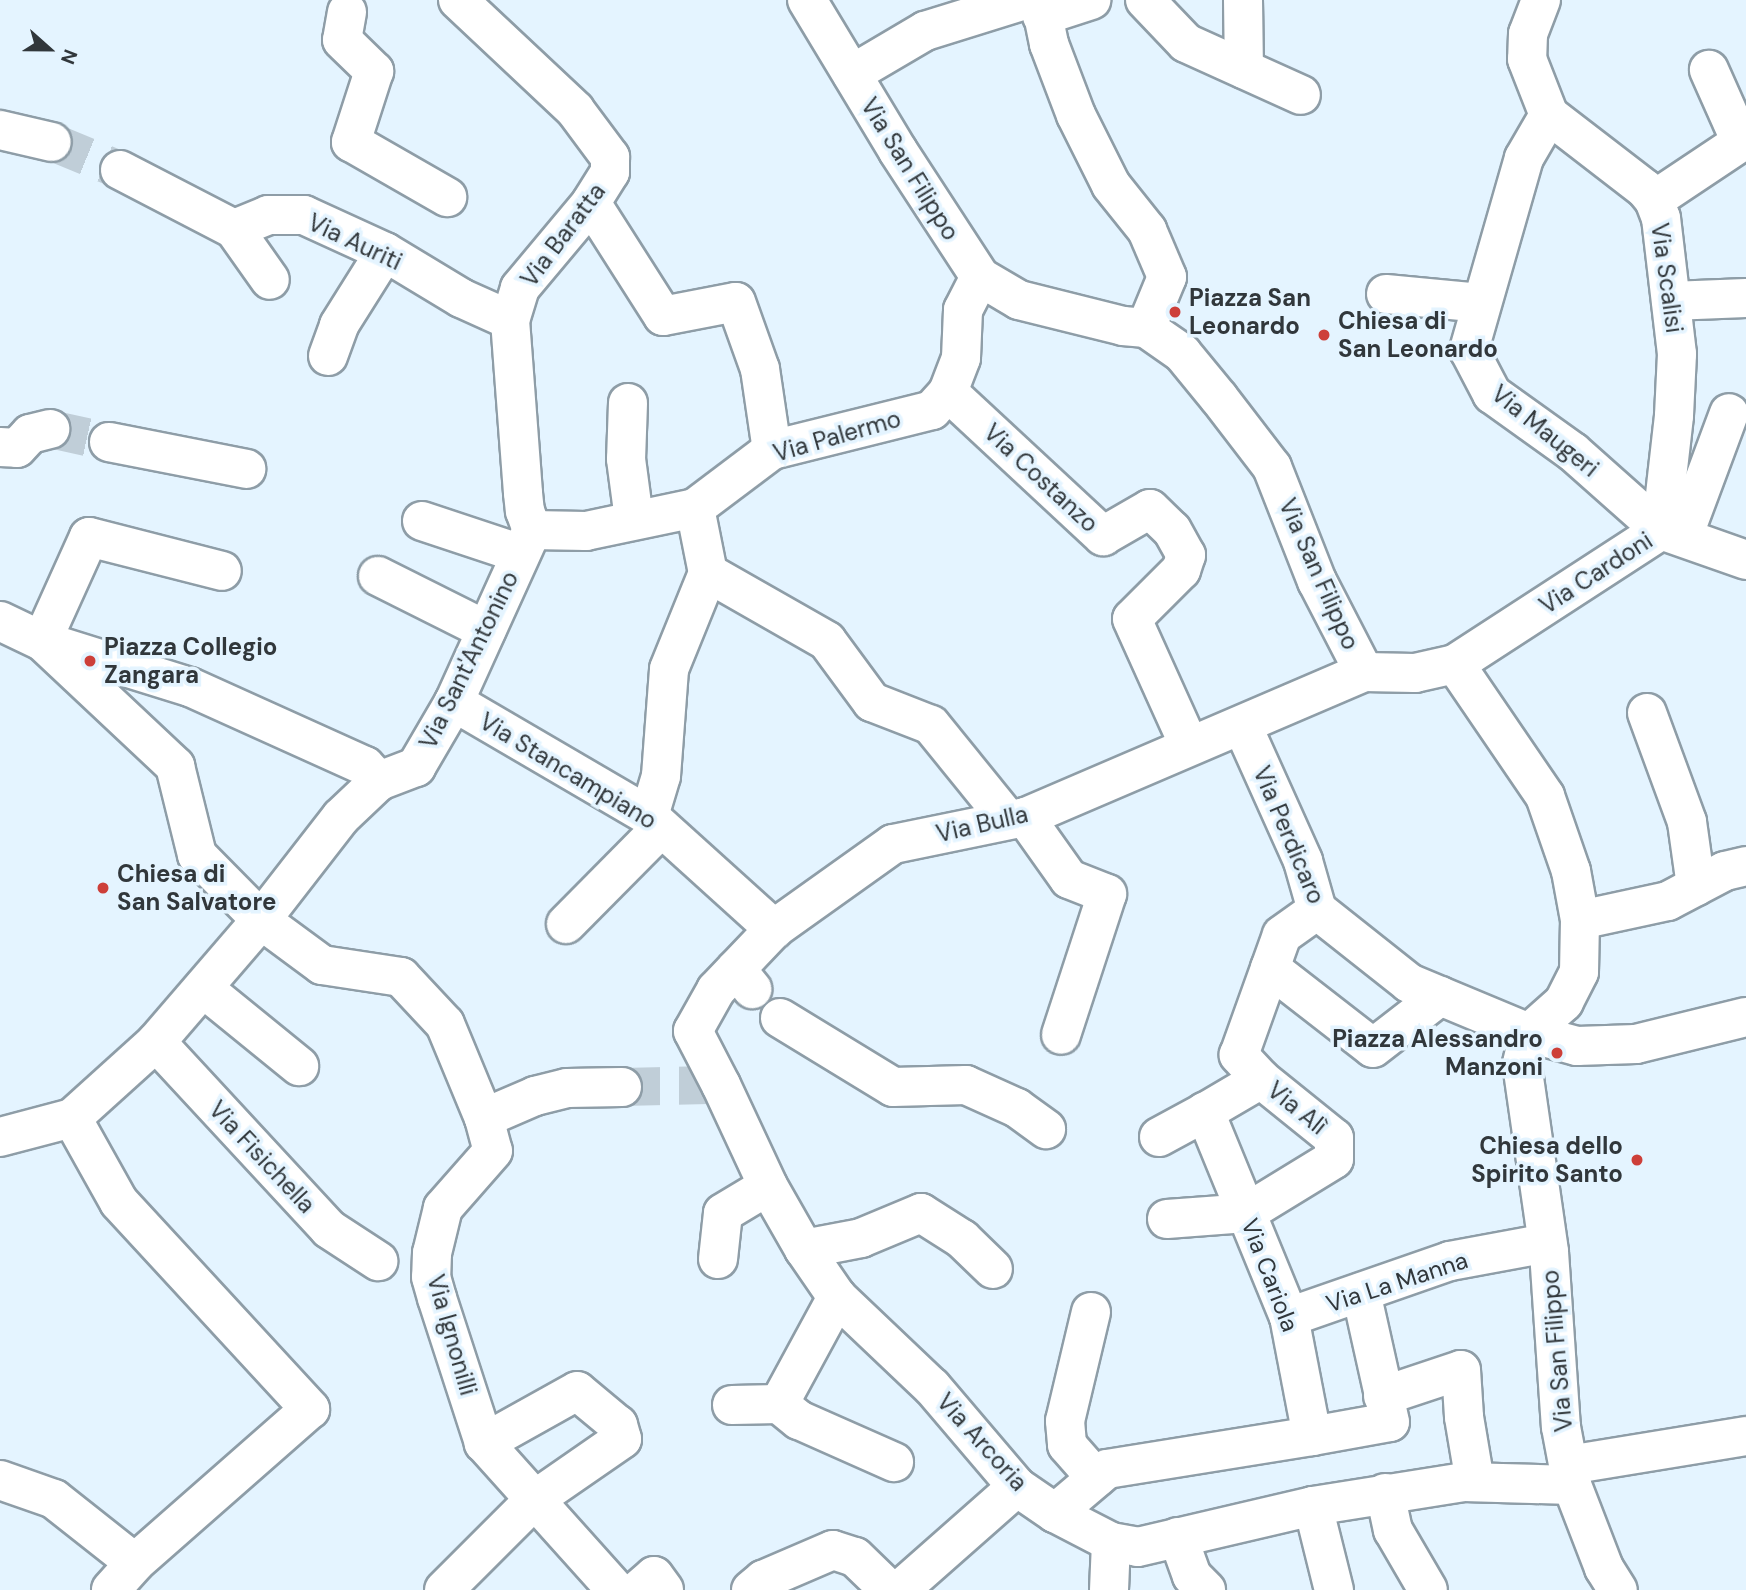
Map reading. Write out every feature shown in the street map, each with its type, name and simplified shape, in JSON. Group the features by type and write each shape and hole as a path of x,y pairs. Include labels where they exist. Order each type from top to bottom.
{"street":[{"name":"Via Baratta","path":"458,0 575,110 597,135 610,157 610,172 591,203 520,288 510,320 527,542"},
{"name":"Via San Filippo","path":"807,0 980,277 1019,300 1134,327 1182,354 1219,398 1272,467 1317,581 1364,672 1415,673 1455,664"},
{"path":"852,74 925,32 1036,5 1091,0"},
{"path":"1146,0 1186,43 1301,95"},
{"path":"1243,0 1244,69"},
{"path":"1541,0 1528,34 1527,59 1549,116"},
{"path":"340,4 342,40 374,71 351,142 447,197"},
{"path":"1036,5 1076,115 1111,185 1147,230 1167,277 1134,327"},
{"path":"1654,200 1741,142 1709,70"},
{"name":"Via Scalisi","path":"1549,116 1654,200 1661,218 1677,354 1672,533"},
{"name":"Via Maugeri","path":"1549,116 1524,158 1469,350 1492,394 1573,452 1672,533"},
{"path":"0,130 52,142"},
{"path":"120,170 234,229 270,280"},
{"path":"591,203 663,316 736,302 760,369 772,450"},
{"name":"Via Auriti","path":"234,229 268,215 304,215 385,252 461,298 510,320"},
{"path":"328,356 339,325 385,252"},
{"path":"948,392 961,358 963,310 980,277"},
{"path":"1386,294 1481,303"},
{"path":"1671,301 1746,298"},
{"name":"Via Palermo","path":"422,521 527,542 695,508 772,450 932,410 948,392"},
{"name":"Via Costanzo","path":"948,392 1103,536 1150,509 1171,530 1186,555 1181,570 1132,619 1189,745"},
{"path":"628,403 626,459 634,519"},
{"path":"1672,533 1737,413"},
{"path":"0,447 17,448 30,434 50,429"},
{"path":"109,442 246,469"},
{"path":"566,924 655,822 662,776 668,668 708,573 695,508"},
{"name":"Via Cardoni","path":"1455,664 1672,533 1746,560"},
{"path":"42,641 89,537 222,571"},
{"name":"Via Sant'Antonino","path":"0,1137 72,1118 156,1042 261,920 341,817 379,781 416,766 454,702 527,542"},
{"path":"708,573 827,641 872,702 931,725 1069,879 1107,894 1061,1035"},
{"path":"378,576 486,630"},
{"path":"0,621 42,641 191,687 365,766 379,781"},
{"name":"Via Ignonilli","path":"42,641 175,766 197,855 261,920 322,965 401,977 445,1024 484,1118 493,1151 443,1208 432,1253 431,1277 484,1443 616,1590"},
{"path":"1455,664 1545,796 1571,871 1580,920 1579,972 1564,1002 1529,1033"},
{"name":"Via Bulla","path":"693,1031 716,990 744,979 774,929 893,844 1016,818 1364,672"},
{"name":"Via Stancampiano","path":"454,702 655,822 774,929"},
{"path":"1647,713 1687,822 1696,886"},
{"name":"Via Perdicaro","path":"1242,725 1303,861 1317,910 1409,984 1529,1033 1577,1046 1636,1044 1746,1017"},
{"path":"1580,920 1668,901 1725,871 1746,866"},
{"path":"1159,1137 1261,1079 1240,1055 1282,935 1317,910"},
{"path":"1270,968 1373,1048 1440,996"},
{"path":"203,988 299,1066"},
{"path":"780,1018 893,1087 966,1085 1017,1108 1046,1129"},
{"name":"Via Arcoria","path":"693,1031 715,1085 768,1186 804,1249 838,1297 932,1387 1017,1487 1055,1513 1111,1542 1138,1546 1313,1506 1385,1493 1475,1482 1571,1475 1746,1436"},
{"name":"Via San Filippo","path":"1529,1033 1522,1064 1548,1243 1561,1427 1571,1475 1604,1568 1618,1590"},
{"name":"Via Fisichella","path":"156,1042 329,1229 378,1261"},
{"name":"Via Alì","path":"1246,1213 1334,1159 1334,1138 1261,1079"},
{"path":"484,1118 535,1096 566,1087 622,1087"},
{"name":"Via Cariola","path":"1205,1112 1289,1317 1312,1436"},
{"path":"0,1480 54,1499 123,1577 310,1409 119,1202 72,1118"},
{"path":"718,1259 723,1213 768,1186"},
{"path":"804,1249 861,1238 920,1213 962,1239 993,1269"},
{"path":"1167,1219 1246,1213"},
{"name":"Via La Manna","path":"1289,1317 1450,1262 1548,1243"},
{"path":"1055,1513 1107,1469 1390,1422 1361,1292"},
{"path":"779,1404 838,1297"},
{"path":"1091,1312 1065,1421 1067,1445 1096,1478"},
{"path":"1383,1396 1461,1370 1464,1417 1475,1482"},
{"path":"444,1590 534,1500 622,1439 618,1425 577,1391 484,1443"},
{"path":"732,1405 779,1404 799,1420 894,1462"},
{"path":"900,1590 1017,1487"},
{"path":"1385,1493 1393,1530 1428,1590"},
{"path":"1313,1506 1334,1590"},
{"path":"1178,1537 1192,1576 1206,1590"},
{"path":"1109,1590 1111,1542"},
{"path":"751,1590 762,1580 833,1550 855,1557 889,1590"},
{"path":"638,1590 653,1576 664,1590"}],"tunnel":[{"path":"52,142 120,170"},
{"path":"50,429 109,442"},
{"path":"622,1087 709,1085"}],"place":[{"name":"Piazza San Leonardo","path":"1175,312"},
{"name":"Chiesa di San Leonardo","path":"1324,335"},
{"name":"Piazza Collegio Zangara","path":"90,661"},
{"name":"Chiesa di San Salvatore","path":"103,888"},
{"name":"Piazza Alessandro Manzoni","path":"1557,1053"},
{"name":"Chiesa dello Spirito Santo","path":"1637,1160"}]}
